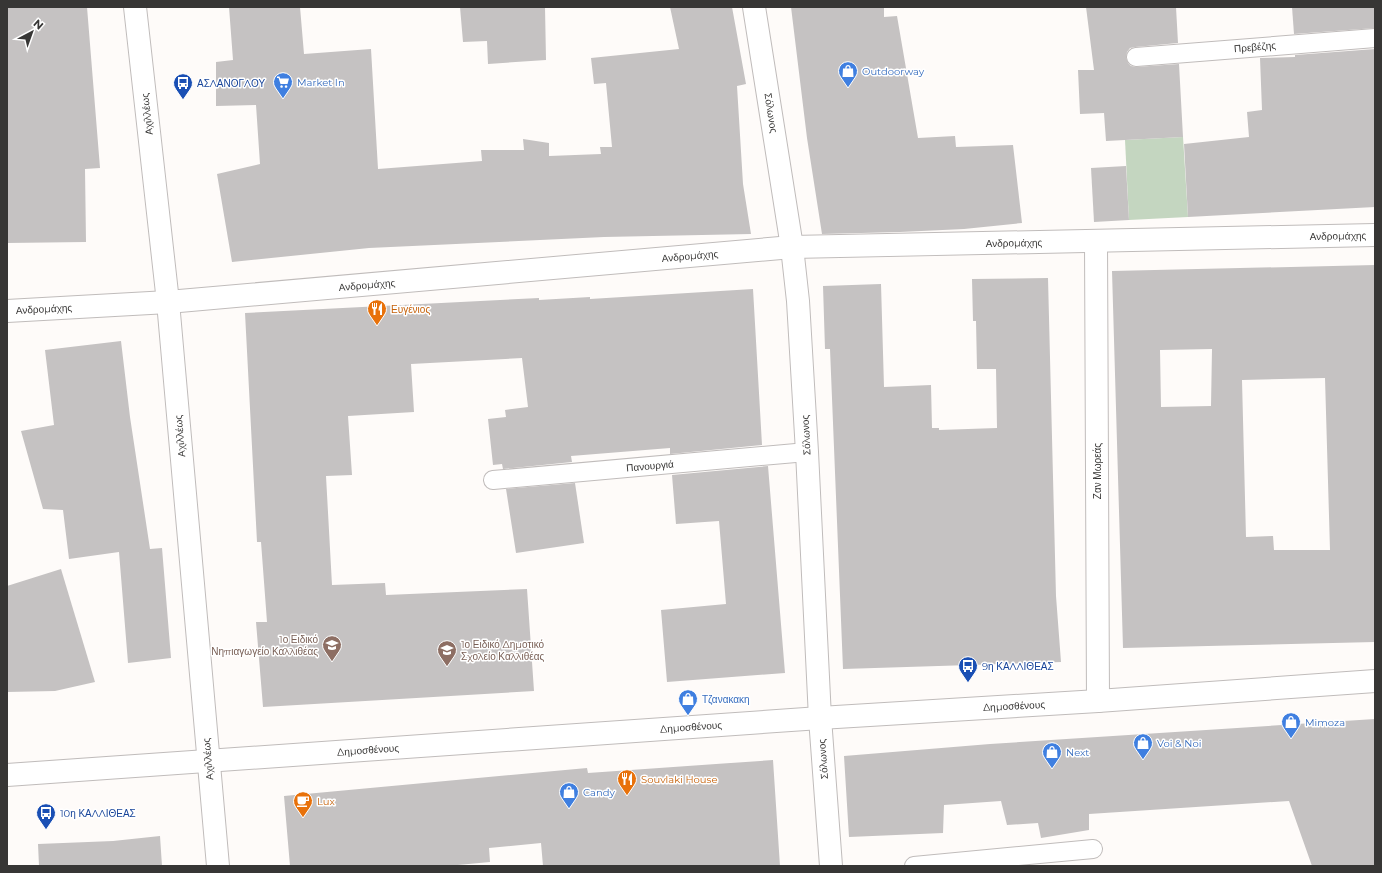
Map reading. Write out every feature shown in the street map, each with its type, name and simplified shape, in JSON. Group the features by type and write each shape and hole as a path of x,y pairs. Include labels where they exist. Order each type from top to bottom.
{"street":[{"name":"Αχιλλέως","path":"135,7 168,302 218,866"},
{"name":"Σόλωνος","path":"754,7 792,247 798,301 820,718 831,866"},
{"name":"Ανδρομάχης","path":"7,311 168,302 792,247 1375,235"},
{"name":"Ζαν Μωρεάς","path":"1096,241 1098,701"},
{"name":"Δημοσθένους","path":"7,774 208,762 820,718 1098,701 1375,681"}],"lane":[{"name":"Πρεβέζης","path":"1136,58 1375,38"},
{"name":"Πανουργιά","path":"494,480 807,452"},
{"path":"914,866 1093,849"}],"green space":[{"path":"1183,137 1188,217 1129,220 1125,140"}],"building":[{"path":"7,7 87,7 100,168 85,169 86,242 7,243"},
{"path":"229,7 300,7 304,54 371,49 378,169 482,161 481,150 524,150 523,139 549,143 549,156 601,154 600,147 612,147 606,83 594,84 591,58 679,49 670,7 732,7 746,84 737,86 743,184 751,234 604,237 369,248 232,262 217,174 260,164 256,105 216,106 216,62 233,60"},
{"path":"460,7 545,7 546,60 488,64 487,41 463,42"},
{"path":"791,7 884,7 884,17 897,16 918,138 955,136 956,147 1013,145 1022,223 964,229 822,234 807,138"},
{"path":"1086,7 1176,7 1178,43 1130,48 1126,57 1131,66 1136,67 1179,64 1183,137 1106,141 1104,113 1080,114 1078,70 1094,70"},
{"path":"1292,7 1375,7 1375,28 1294,34"},
{"path":"1375,49 1375,207 1188,217 1184,144 1249,137 1247,112 1262,110 1260,58 1295,57 1295,55"},
{"path":"1126,166 1129,220 1094,222 1091,168"},
{"path":"1375,265 1375,642 1123,648 1112,271","holes":["1212,349 1211,406 1161,407 1160,350","1325,378 1330,550 1274,550 1273,536 1246,537 1242,380"]},
{"path":"1048,278 1056,596 1061,662 843,669 830,349 825,349 823,286 881,284 884,387 931,385 932,428 939,428 939,430 997,428 996,369 977,369 976,321 973,321 972,279"},
{"path":"753,289 762,445 670,454 670,448 571,456 572,462 503,469 502,464 493,465 488,419 506,417 505,410 528,407 522,358 411,364 414,412 348,416 352,475 326,476 332,585 385,583 386,595 527,589 534,691 263,707 256,622 267,622 261,542 257,542 245,313 539,298 539,300 590,297 590,299"},
{"path":"121,341 130,417 150,549 162,548 171,658 128,663 119,552 69,559 63,510 43,509 21,431 54,425 45,350"},
{"path":"768,466 785,673 667,682 661,610 726,604 719,521 676,524 672,475"},
{"path":"575,483 584,543 516,553 506,489"},
{"path":"61,569 95,682 55,691 7,692 7,586"},
{"path":"1375,719 1375,866 1312,866 1289,801 1089,814 1089,830 1041,838 1038,823 1007,825 1001,801 944,805 943,833 849,837 844,756 990,744"},
{"path":"773,760 780,866 543,866 541,843 489,848 490,862 447,866 290,866 284,796 587,768 588,773"},
{"path":"160,836 162,866 39,866 38,844 113,841"}],"place":[{"name":"Outdoorway","path":"848,88"},
{"name":"Market In","path":"283,99"},
{"name":"ΑΣΛΑΝΟΓΛΟΥ","path":"183,100"},
{"name":"Ευγένιος","path":"377,326"},
{"name":"1ο Ειδικό Νηπιαγωγείο Καλλιθέας","path":"332,662"},
{"name":"1ο Ειδικό Δημοτικό Σχολείο Καλλιθέας","path":"447,667"},
{"name":"9η ΚΑΛΛΙΘΕΑΣ","path":"968,683"},
{"name":"Τζανακακη","path":"688,716"},
{"name":"Mimoza","path":"1291,739"},
{"name":"Voi & Noi","path":"1143,760"},
{"name":"Next","path":"1052,769"},
{"name":"Souvlaki House","path":"627,796"},
{"name":"Candy","path":"569,809"},
{"name":"Lux","path":"303,818"},
{"name":"10η ΚΑΛΛΙΘΕΑΣ","path":"46,830"}]}
